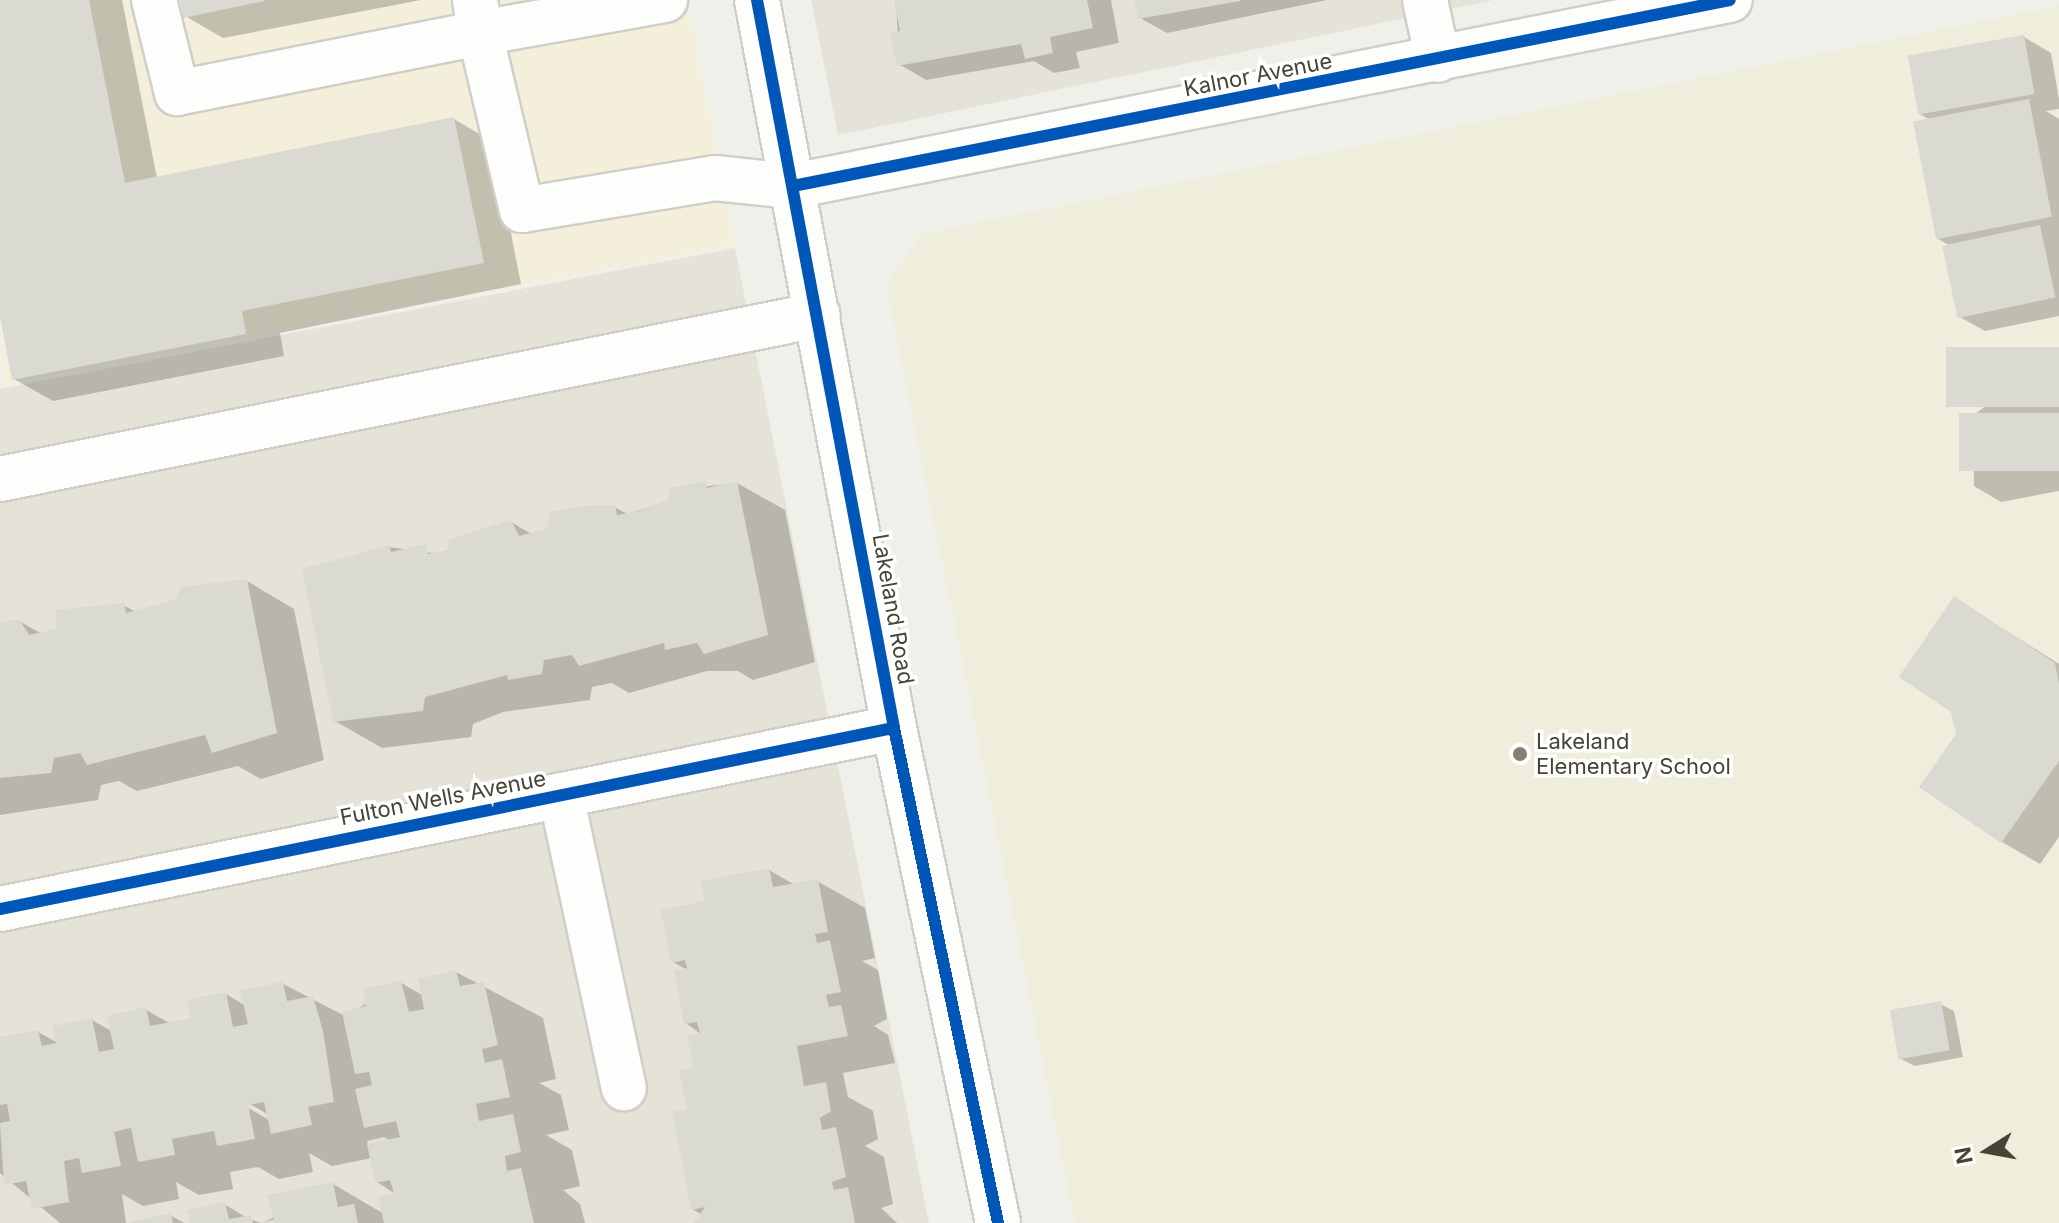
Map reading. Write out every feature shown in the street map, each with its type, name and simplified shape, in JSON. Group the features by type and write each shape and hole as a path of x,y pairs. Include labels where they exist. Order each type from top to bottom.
{"street":[{"path":"154,0 177,93 478,17 665,0"},
{"name":"Lakeland Road","path":"757,0 894,728 998,1223"},
{"path":"1425,0 1438,60"},
{"name":"Kalnor Avenue","path":"478,17 522,210 715,178 793,186 1730,0"},
{"path":"0,479 818,315"},
{"name":"Fulton Wells Avenue","path":"0,909 894,728"},
{"path":"561,795 624,1088"}],"shaded area":[{"path":"0,0 687,0 735,244 3,384"},
{"path":"811,0 1494,0 838,135"},
{"name":"Lakeland Elementary School","path":"2059,6 2059,1223 1075,1223 886,284 921,234"},
{"path":"735,248 929,1223 0,1223 0,389"}],"building":[{"path":"0,0 89,0 125,183 454,117 484,263 242,311 246,334 12,380 0,317"},
{"path":"180,0 265,0 265,1 183,18"},
{"path":"894,0 1087,0 1093,28 1050,37 1053,53 1025,59 1021,44 897,66 890,33 900,31"},
{"path":"1134,0 1240,0 1240,1 1138,19"},
{"path":"2024,35 2034,94 1918,115 1908,55"},
{"path":"2029,99 2052,217 1936,239 1913,122"},
{"path":"2040,225 2055,297 1958,318 1942,246"},
{"path":"1946,347 2059,347 2059,407 1946,407"},
{"path":"1959,413 2059,413 2059,471 1959,471"},
{"path":"705,481 707,488 737,481 768,635 704,654 697,643 665,650 664,643 579,666 572,655 544,660 542,674 508,680 507,675 425,697 423,711 333,722 302,569 389,545 391,552 426,544 428,554 449,550 447,540 511,520 519,536 547,529 549,512 582,506 615,505 617,515 639,511 668,500 670,488"},
{"path":"247,579 277,733 212,753 205,735 87,765 80,753 54,758 51,773 0,778 0,623 19,619 29,635 56,629 56,610 124,603 126,613 177,599 180,587"},
{"path":"1954,596 2055,663 2059,684 2059,761 2001,843 1919,787 1956,734 1951,712 1899,677"},
{"path":"769,868 773,887 818,879 828,932 815,934 817,943 830,940 841,992 826,995 829,1007 841,1005 848,1036 797,1046 804,1086 826,1082 831,1111 820,1118 822,1130 836,1127 846,1177 832,1182 834,1190 848,1187 855,1223 694,1223 705,1207 691,1210 672,1112 687,1109 679,1070 693,1067 687,1036 700,1033 697,1022 684,1024 674,971 687,968 685,960 671,963 661,910 705,901 701,881"},
{"path":"456,970 460,986 484,982 498,1045 482,1049 485,1063 502,1059 510,1097 476,1104 479,1121 513,1114 521,1152 505,1156 507,1171 521,1168 534,1223 384,1223 378,1197 394,1194 390,1180 375,1183 367,1144 400,1137 396,1121 364,1128 355,1089 372,1085 369,1072 355,1074 342,1012 366,1006 363,989 401,981 409,1012 424,1009 418,979"},
{"path":"283,982 287,1001 313,996 323,1031 334,1102 308,1107 312,1125 271,1134 264,1102 248,1105 255,1139 217,1146 214,1131 172,1139 175,1155 138,1162 131,1128 114,1132 121,1166 82,1173 79,1158 64,1161 69,1202 32,1209 26,1181 4,1185 0,1123 10,1121 7,1104 0,1105 0,1037 38,1030 42,1046 56,1043 53,1026 92,1018 99,1052 114,1049 107,1016 146,1007 150,1026 191,1018 187,1000 226,992 233,1027 248,1024 240,990"},
{"path":"1941,1001 1950,1050 1898,1059 1890,1010"},
{"path":"333,1182 338,1207 354,1204 358,1223 260,1223 274,1219 268,1195"},
{"path":"225,1202 229,1219 251,1215 253,1223 190,1223 187,1210"},
{"path":"171,1213 173,1223 129,1223 129,1222"}],"cycle path":[{"path":"757,0 894,728 998,1223"},
{"path":"793,186 1730,0"},
{"path":"0,909 894,728"}],"place":[{"name":"Lakeland Elementary School","path":"1520,754"}]}
